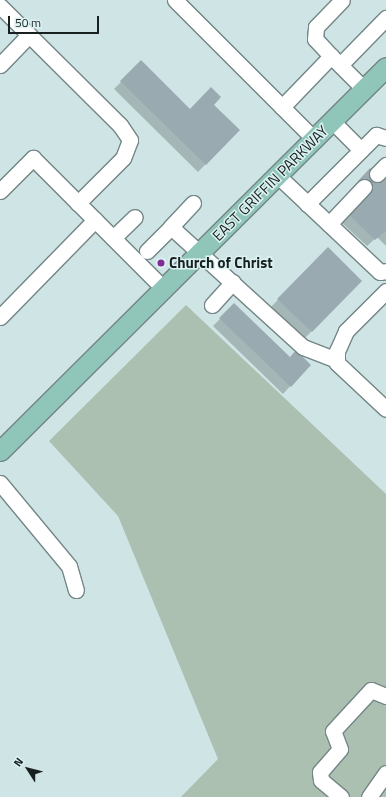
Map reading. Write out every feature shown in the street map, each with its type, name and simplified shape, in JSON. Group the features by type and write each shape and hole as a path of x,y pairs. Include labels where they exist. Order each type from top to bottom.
{"main road":[{"name":"EAST GRIFFIN PARKWAY","path":"0,451 386,67"}],"street":[{"path":"175,0 314,139"},
{"path":"342,0 316,27 314,39 364,89"},
{"path":"0,6 120,125 130,140 123,158 78,204"},
{"path":"282,107 386,18"},
{"path":"0,65 29,35"},
{"path":"332,121 360,150"},
{"path":"308,204 376,135 386,138"},
{"path":"0,191 33,158 163,288"},
{"path":"277,175 380,272 386,271"},
{"path":"329,224 364,187"},
{"path":"147,251 193,203"},
{"path":"113,238 135,217"},
{"path":"0,317 95,220"},
{"path":"171,227 234,282 303,347 337,360 386,409"},
{"path":"212,305 234,282"},
{"path":"337,360 346,331 386,291"},
{"path":"0,483 69,566 76,590"},
{"path":"341,797 321,780 320,772 340,749 333,731 371,690 386,696"},
{"path":"369,797 386,773"}],"green space":[{"path":"186,305 386,494 386,797 181,797 218,759 118,516 49,441"}],"building":[{"path":"141,60 190,109 211,87 221,97 214,105 240,130 206,165 120,81"},
{"path":"370,168 382,180 386,176 386,231 375,240 348,214 369,192 358,181"},
{"path":"328,247 362,281 312,332 277,299"},
{"path":"234,303 290,357 296,350 311,365 291,387 219,318"}],"place":[{"name":"Church of Christ","path":"161,263"}]}
